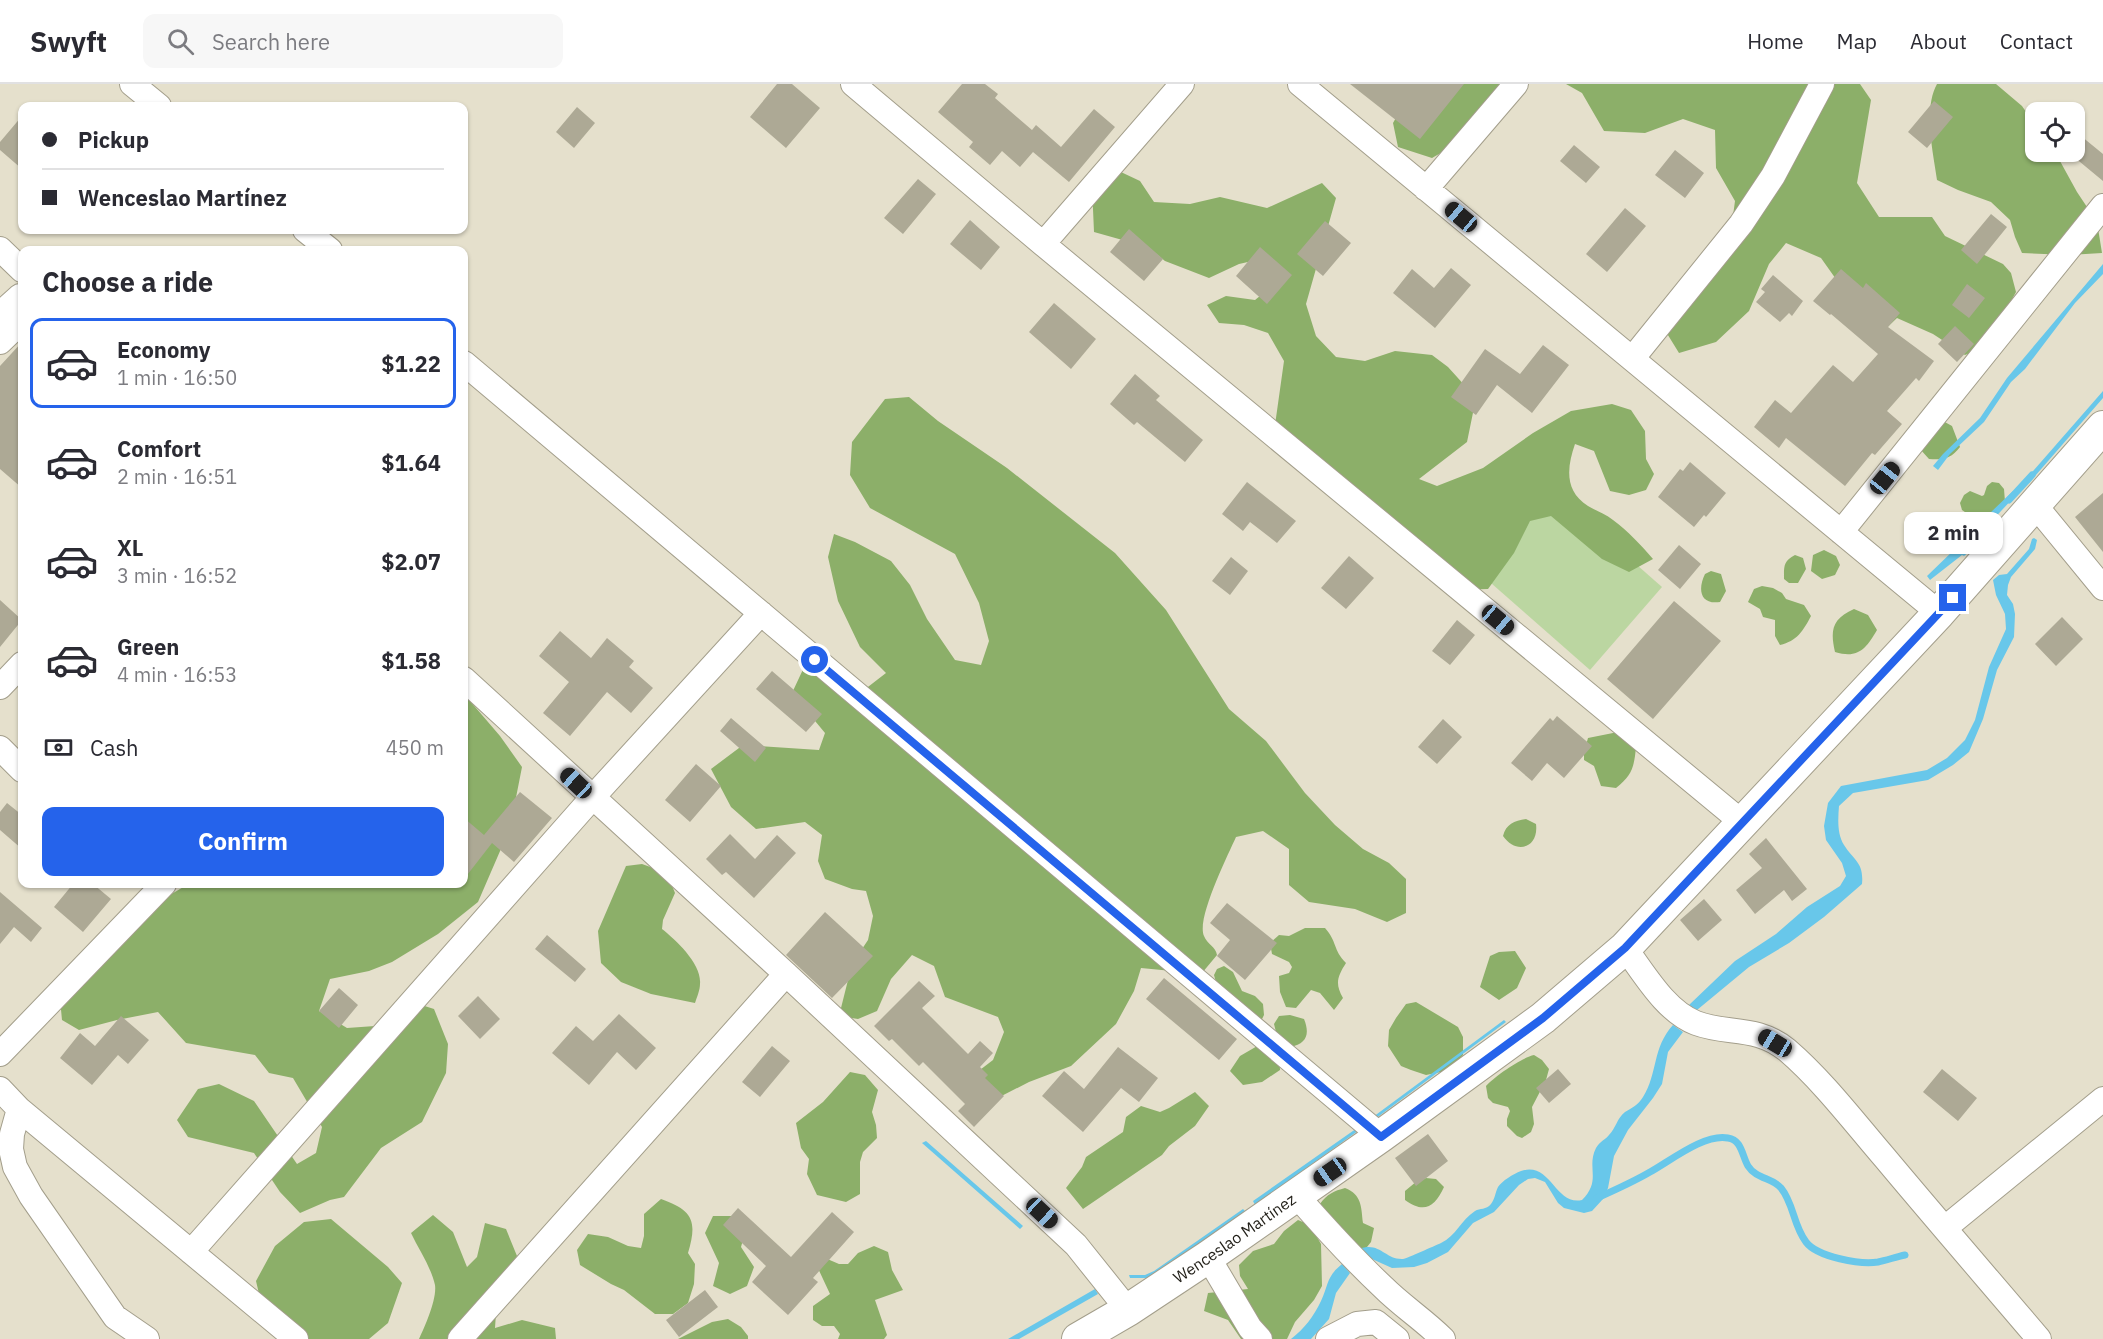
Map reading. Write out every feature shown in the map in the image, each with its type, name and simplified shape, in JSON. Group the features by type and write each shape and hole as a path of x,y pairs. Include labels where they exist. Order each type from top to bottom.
{"main road":[{"name":"Wenceslao Martínez","path":"1078,1339 1128,1310 1208,1257 1254,1213 1296,1195 1381,1137 1519,1023 1625,948 1939,613 2103,427"}],"street":[{"path":"132,84 154,102"},
{"path":"853,84 1743,823"},
{"path":"1043,244 1182,84"},
{"path":"1300,84 1939,613"},
{"path":"1426,189 1516,84"},
{"path":"1632,359 1741,224 1773,176 1822,84"},
{"path":"1841,532 2103,206"},
{"path":"310,234 325,246"},
{"path":"0,249 18,266"},
{"path":"0,314 18,298"},
{"path":"0,342 18,325"},
{"path":"468,366 1381,1137"},
{"path":"2035,505 2103,588"},
{"path":"192,1252 592,798 760,614"},
{"path":"0,687 18,668"},
{"path":"468,683 786,974 1076,1245 1128,1310"},
{"path":"0,748 18,766"},
{"path":"0,1054 152,888"},
{"path":"1625,948 1667,1002 1684,1017 1698,1024 1764,1036 1786,1050 1844,1111 2039,1339"},
{"path":"460,1339 786,974"},
{"path":"0,1089 19,1108 296,1339"},
{"path":"1945,1228 2103,1099"},
{"path":"19,1108 12,1134 11,1149 15,1167 26,1187 115,1317 147,1339"},
{"path":"1296,1195 1384,1289 1443,1339"},
{"path":"1208,1257 1250,1328 1260,1339"},
{"path":"1328,1339 1357,1324 1376,1322 1397,1339"}],"green space":[{"path":"1415,84 1515,84 1465,139 1432,158 1398,147 1393,123"},
{"path":"1566,84 1860,84 1871,100 1857,183 1879,217 1932,217 1945,236 2003,264 2011,273 2016,292 1986,346 1965,355 1933,334 1897,318 1877,337 1821,258 1786,243 1769,264 1749,311 1716,342 1679,353 1663,327 1729,245 1735,201 1716,168 1715,130 1683,119 1645,133 1604,131 1582,93"},
{"path":"1937,84 1996,84 2022,106 2025,110 2025,162 2060,162 2097,222 2102,253 2069,255 2022,253 2010,220 1991,202 1937,180 1930,118 1933,94"},
{"path":"1106,165 1140,181 1154,202 1190,204 1220,197 1267,208 1322,183 1336,198 1306,304 1316,336 1336,357 1365,361 1395,351 1432,355 1448,367 1476,398 1467,442 1419,479 1437,486 1483,468 1533,433 1571,411 1612,404 1631,410 1645,431 1646,459 1654,474 1646,490 1629,495 1610,491 1594,451 1575,444 1569,470 1571,486 1580,500 1619,524 1653,559 1629,572 1602,559 1551,516 1530,521 1514,553 1488,589 1454,590 1275,425 1284,361 1268,333 1244,325 1219,323 1207,305 1226,296 1255,300 1271,287 1270,257 1239,264 1209,278 1165,261 1144,244 1094,232 1092,186"},
{"path":"909,397 938,421 1007,468 1115,553 1166,610 1229,709 1266,741 1305,793 1335,825 1363,849 1389,863 1406,879 1406,913 1387,922 1355,909 1309,902 1289,885 1289,849 1263,831 1236,837 1204,916 1204,936 1217,955 1197,979 1172,971 1141,968 1134,991 1116,1024 1071,1066 1029,1082 984,1105 972,1076 993,1060 1004,1032 998,1017 945,997 934,966 912,955 891,979 877,1011 858,1019 839,1016 852,964 868,940 873,916 866,891 852,889 825,879 818,861 822,835 805,822 756,829 731,807 711,769 743,745 819,750 825,733 792,693 806,663 864,690 886,673 860,647 838,601 828,557 834,534 891,561 910,585 927,619 955,660 981,665 989,641 979,603 955,554 870,508 850,475 852,442 885,399"},
{"path":"1943,421 1952,426 1960,447 1946,458 1929,459 1920,449"},
{"path":"1992,482 1999,483 2004,489 2005,502 1989,517 1972,517 1962,510 1960,503 1964,495 1970,491 1982,496"},
{"path":"1547,486 1662,587 1590,670 1475,569"},
{"path":"1824,550 1836,556 1840,565 1835,575 1822,579 1811,571 1813,555"},
{"path":"1795,555 1803,558 1806,569 1798,583 1789,583 1784,579 1784,568 1786,562"},
{"path":"1711,571 1721,574 1726,591 1720,602 1708,601 1702,594 1703,579 1705,574"},
{"path":"1762,586 1773,588 1782,593 1786,599 1804,605 1811,616 1802,631 1791,641 1780,645 1775,636 1775,620 1763,617 1760,609 1748,602 1754,589"},
{"path":"1854,609 1868,615 1877,630 1860,651 1850,654 1835,652 1834,626 1841,617"},
{"path":"468,699 500,736 522,767 510,828 478,902 438,934 392,962 369,971 330,979 319,1011 347,1028 375,1026 409,1001 434,1009 448,1044 446,1073 422,1122 381,1148 344,1197 330,1200 300,1213 280,1192 254,1153 188,1137 177,1120 198,1089 219,1084 254,1101 297,1164 316,1153 322,1127 293,1078 269,1073 255,1055 186,1043 158,1012 79,1030 62,1020 60,999 139,920 182,888 468,888"},
{"path":"1620,733 1636,747 1631,770 1626,779 1616,788 1601,786 1594,766 1584,760 1588,738"},
{"path":"1526,819 1536,824 1534,839 1526,846 1514,846 1503,836 1504,832 1511,824"},
{"path":"642,864 667,873 675,893 663,920 662,929 681,946 697,969 700,984 695,1003 651,994 621,982 601,963 598,931 626,866"},
{"path":"1305,928 1325,928 1346,963 1338,980 1343,998 1334,1010 1320,993 1311,990 1296,1008 1286,1007 1280,992 1279,976 1289,973 1292,967 1289,962 1272,954 1270,943 1279,935 1289,936"},
{"path":"1515,951 1526,968 1517,988 1499,1000 1480,987 1490,956 1499,952"},
{"path":"1224,966 1233,972 1242,991 1255,996 1263,1004 1264,1015 1260,1023 1217,986 1214,975 1217,969"},
{"path":"1416,1002 1458,1027 1463,1037 1463,1055 1451,1070 1426,1075 1411,1070 1401,1066 1388,1046 1389,1030 1396,1018 1406,1004"},
{"path":"1290,1015 1304,1019 1307,1034 1303,1041 1290,1047 1277,1036 1274,1024 1279,1016"},
{"path":"1259,1045 1279,1049 1280,1070 1262,1082 1243,1085 1230,1071 1240,1056"},
{"path":"1534,1055 1542,1060 1549,1069 1532,1107 1534,1124 1531,1132 1522,1138 1507,1126 1510,1111 1508,1107 1493,1103 1488,1098 1486,1086 1508,1068"},
{"path":"850,1072 865,1075 878,1090 872,1112 877,1138 863,1152 860,1162 860,1194 846,1202 817,1195 807,1174 809,1159 801,1148 796,1123 823,1102"},
{"path":"1195,1092 1209,1106 1195,1126 1169,1146 1162,1155 1083,1209 1066,1188 1082,1167 1086,1157 1123,1132 1126,1117 1141,1106 1160,1112"},
{"path":"1426,1178 1436,1179 1444,1187 1433,1204 1418,1207 1405,1200 1405,1191 1417,1181"},
{"path":"1345,1188 1358,1198 1363,1223 1374,1228 1371,1242 1363,1252 1320,1204 1331,1193"},
{"path":"661,1199 680,1207 686,1212 692,1224 688,1253 695,1264 694,1284 688,1303 673,1314 655,1314 624,1290 580,1265 577,1250 588,1234 608,1237 628,1246 641,1248 644,1236 644,1214"},
{"path":"433,1215 453,1232 467,1267 477,1257 485,1223 506,1229 517,1256 497,1298 495,1328 522,1320 555,1328 556,1339 419,1339 432,1305 435,1285 428,1265 411,1233"},
{"path":"713,1216 731,1216 744,1236 741,1247 754,1267 747,1286 730,1294 713,1286 719,1263 705,1233"},
{"path":"331,1219 388,1267 402,1283 388,1323 369,1339 285,1339 264,1315 256,1281 275,1246 304,1222"},
{"path":"1298,1220 1310,1225 1321,1244 1322,1286 1314,1300 1295,1322 1287,1339 1241,1339 1228,1320 1204,1311 1208,1293 1248,1289 1240,1276 1239,1265 1253,1251 1274,1244 1284,1231"},
{"path":"874,1246 888,1252 892,1270 903,1290 875,1300 887,1335 884,1339 838,1339 840,1334 834,1326 822,1326 813,1320 813,1306 830,1294 816,1264 825,1258 839,1264 848,1264 858,1253"},
{"path":"728,1319 741,1327 748,1339 678,1339 712,1322"}],"water":[{"path":"2103,264 2103,274 2075,303 2025,369 2011,382 1984,422 1950,454 1938,470 1933,466 1980,418 2007,378"},
{"path":"2103,391 2103,398 2029,483 2026,479"},
{"path":"2013,491 2017,494 1971,543 1970,551 1930,580 1927,576 1956,548 1955,542 1940,529 1943,526 1960,536 1966,536"},
{"path":"2034,538 2037,540 2035,549 2011,577 2008,585 2007,595 2013,604 2015,614 2014,637 1997,670 1983,719 1969,752 1928,780 1853,793 1839,806 1838,826 1844,845 1860,866 1862,884 1824,917 1789,943 1749,967 1697,1010 1689,1005 1735,961 1776,934 1807,907 1840,886 1846,876 1842,863 1826,840 1824,826 1828,803 1841,786 1927,770 1947,758 1965,740 1975,720 1989,667 2006,629 2005,614 1996,595 1993,580 1999,575 2007,574 2029,549"},
{"path":"1504,1020 1506,1022 1375,1119 1373,1117"},
{"path":"1673,1025 1683,1032 1668,1052 1662,1084 1628,1130 1614,1156 1608,1188 1603,1199 1592,1211 1584,1213 1564,1208 1558,1203 1545,1182 1535,1178 1528,1179 1519,1185 1494,1212 1473,1223 1448,1252 1427,1263 1414,1267 1392,1268 1372,1259 1366,1259 1359,1249 1372,1247 1391,1257 1403,1259 1441,1243 1451,1236 1470,1215 1489,1206 1500,1185 1521,1171 1539,1172 1565,1197 1582,1200 1588,1193 1593,1180 1592,1162 1596,1148 1611,1132 1622,1114 1643,1097 1651,1079 1658,1052"},
{"path":"1360,1126 1362,1128 1255,1205 1253,1201"},
{"path":"926,1141 1023,1226 1020,1229 922,1143"},
{"path":"1243,1209 1245,1211 1156,1275 1147,1278 1130,1278 1129,1275 1145,1275 1154,1271"},
{"path":"1342,1264 1350,1273 1336,1293 1329,1319 1311,1339 1291,1339 1312,1317 1330,1277"},
{"path":"1095,1289 1098,1294 1019,1339 1008,1339"}],"building":[{"path":"777,84 792,84 820,108 786,148 750,117"},
{"path":"962,84 985,84 998,94 995,98 1032,130 1036,125 1061,147 1094,109 1115,127 1069,182 1033,152 1020,167 1002,151 990,165 969,147 973,142 938,112"},
{"path":"1350,84 1464,84 1420,139"},
{"path":"1934,101 1953,117 1927,148 1908,132"},
{"path":"577,107 595,123 574,148 556,132"},
{"path":"18,121 18,166 0,150 0,142"},
{"path":"2085,139 2103,154 2103,181 2080,162 2085,162"},
{"path":"1574,145 1600,167 1586,183 1560,161"},
{"path":"1675,150 1704,173 1685,198 1655,175"},
{"path":"918,179 936,194 903,234 884,218"},
{"path":"1625,208 1646,226 1607,272 1586,254"},
{"path":"1991,214 2007,227 1977,264 1961,250"},
{"path":"970,220 1000,247 981,270 950,244"},
{"path":"1325,221 1351,243 1323,276 1297,254"},
{"path":"1129,229 1163,259 1144,281 1110,252"},
{"path":"1260,247 1292,275 1267,304 1236,276"},
{"path":"1451,268 1471,285 1435,328 1393,293 1412,269 1434,288"},
{"path":"1841,269 1863,288 1866,283 1900,313 1888,327 1934,361 1919,381 1916,378 1887,411 1902,424 1875,455 1872,453 1845,486 1786,438 1779,448 1754,427 1775,400 1791,413 1833,365 1853,382 1878,354 1813,301"},
{"path":"1773,275 1803,301 1792,316 1789,313 1780,322 1756,302 1765,292 1761,289"},
{"path":"1967,284 1985,298 1969,318 1952,305"},
{"path":"1054,303 1096,339 1071,369 1029,332"},
{"path":"1955,326 1974,344 1957,362 1938,344"},
{"path":"1543,345 1569,365 1532,413 1497,385 1476,415 1451,397 1485,349 1520,374"},
{"path":"18,346 18,485 0,469 0,366"},
{"path":"1135,374 1160,396 1156,400 1203,440 1185,462 1137,422 1134,425 1110,404"},
{"path":"1690,462 1726,493 1706,517 1704,515 1694,527 1658,497 1680,469 1683,471"},
{"path":"1247,482 1296,521 1277,543 1250,522 1243,531 1222,514"},
{"path":"2103,493 2103,552 2075,517"},
{"path":"1679,545 1701,564 1680,589 1658,570"},
{"path":"1349,556 1374,578 1346,609 1321,588"},
{"path":"1231,557 1248,571 1230,595 1212,581"},
{"path":"0,600 18,616 18,625 0,647"},
{"path":"1674,601 1721,641 1653,719 1607,679"},
{"path":"2062,617 2083,639 2056,666 2035,644"},
{"path":"1457,620 1475,635 1450,665 1432,651"},
{"path":"560,631 591,658 607,638 634,661 629,667 653,688 631,713 607,692 570,736 543,713 569,682 539,656"},
{"path":"772,671 822,714 806,732 756,689"},
{"path":"1557,716 1592,746 1564,778 1547,763 1532,781 1511,763 1550,718 1553,721"},
{"path":"731,718 766,748 755,762 720,731"},
{"path":"1443,719 1462,737 1437,764 1418,747"},
{"path":"696,764 721,786 690,822 665,800"},
{"path":"520,792 552,818 514,862 492,843 468,874 468,821 484,835"},
{"path":"7,803 18,812 18,846 0,830 0,812"},
{"path":"730,834 755,859 777,835 796,853 754,898 726,872 722,875 706,859"},
{"path":"1766,838 1807,889 1792,901 1784,890 1755,914 1736,890 1762,868 1749,854"},
{"path":"70,888 98,888 111,899 83,932 54,907"},
{"path":"0,892 42,928 31,942 14,927 0,944"},
{"path":"1704,899 1722,920 1698,941 1680,920"},
{"path":"1227,903 1277,943 1245,980 1217,956 1230,940 1210,923"},
{"path":"825,912 873,956 832,998 786,955"},
{"path":"547,935 586,969 575,982 535,949"},
{"path":"1164,978 1237,1039 1219,1060 1146,999"},
{"path":"919,981 935,996 922,1008 968,1054 980,1041 993,1053 980,1067 988,1075 985,1078 1004,1096 974,1127 958,1111 965,1104 923,1062 919,1066 892,1039 889,1041 874,1026"},
{"path":"339,988 358,1005 339,1028 319,1011"},
{"path":"478,996 500,1019 480,1039 458,1016"},
{"path":"619,1014 656,1048 636,1070 617,1052 589,1085 552,1053 576,1026 593,1041"},
{"path":"121,1016 149,1040 128,1064 118,1055 92,1085 60,1058 80,1033 95,1046"},
{"path":"772,1046 790,1061 760,1097 742,1082"},
{"path":"1118,1047 1158,1078 1139,1102 1121,1088 1083,1132 1042,1096 1064,1071 1084,1089"},
{"path":"1558,1069 1571,1084 1549,1103 1536,1088"},
{"path":"1942,1069 1977,1098 1958,1121 1923,1092"},
{"path":"1428,1134 1448,1161 1416,1186 1395,1158"},
{"path":"738,1208 791,1257 832,1212 854,1232 813,1278 818,1282 788,1315 752,1282 766,1266 723,1225"},
{"path":"705,1290 718,1307 679,1337 666,1320"}],"waterway":[{"path":"2009,500 2032,475"},
{"path":"1597,1198 1637,1179 1698,1144 1728,1138 1733,1139 1739,1145 1751,1170 1781,1188 1789,1201 1798,1229 1812,1247 1829,1256 1870,1263 1905,1255"}],"route":[{"path":"815,660 1381,1137 1543,1018 1625,948 1953,598"}]}
